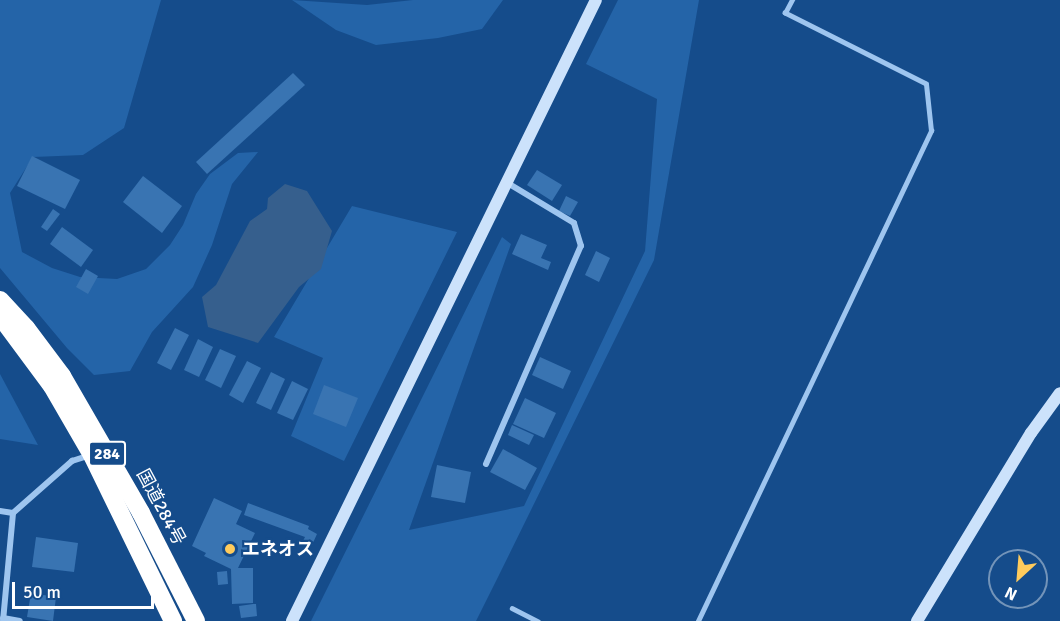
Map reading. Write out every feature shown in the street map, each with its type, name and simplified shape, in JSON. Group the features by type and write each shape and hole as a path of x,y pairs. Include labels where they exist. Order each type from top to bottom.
{"highway":[{"name":"国道284号","path":"0,300 26,328 62,376 141,513 196,621"},
{"name":"国道284号","path":"0,316 52,386 92,455 173,621"}],"street":[{"path":"292,621 505,181 596,0"},
{"path":"486,464 581,246 574,223 505,181"},
{"path":"918,621 1031,433 1060,393"},
{"path":"20,621 3,620 13,513 72,461 92,455"},
{"path":"0,511 13,513"}],"lane":[{"path":"698,621 931,131 926,84 785,13 792,0"},
{"path":"512,608 538,621"}],"shaded area":[{"path":"0,0 161,0 124,128 83,155 33,157 10,193 22,252 52,268 80,277 117,279 146,269 170,245 183,225 196,194 210,174 238,153 258,152 232,184 212,245 193,287 152,332 130,371 94,375 67,348 0,268"},
{"path":"292,0 367,5 413,0 503,0 482,29 438,38 376,45 336,30"},
{"path":"618,0 699,0 654,260 499,575 476,621 311,621 502,237 511,244 409,530 524,506 645,251 657,99 586,64"},
{"path":"285,184 307,191 332,231 321,269 299,287 258,343 208,327 202,297 216,285 250,221 267,209 268,198"},
{"path":"352,206 457,232 344,461 291,436 323,358 274,337"},
{"path":"0,374 38,445 0,439"}],"building":[{"path":"293,73 305,85 207,174 196,162"},
{"path":"32,156 80,180 65,209 17,186"},
{"path":"537,170 562,185 552,201 527,185"},
{"path":"143,176 182,206 162,233 123,202"},
{"path":"566,196 578,202 570,216 559,211"},
{"path":"53,209 60,214 47,231 41,227"},
{"path":"62,227 93,250 81,267 50,244"},
{"path":"521,234 547,245 541,258 551,262 548,270 512,254"},
{"path":"596,251 610,258 599,282 585,275"},
{"path":"86,269 98,276 88,294 76,287"},
{"path":"175,328 189,335 171,370 157,363"},
{"path":"198,339 213,347 199,377 184,370"},
{"path":"220,349 236,356 221,388 205,380"},
{"path":"540,357 571,371 563,389 532,375"},
{"path":"247,361 261,368 243,403 229,395"},
{"path":"271,372 285,379 271,410 256,403"},
{"path":"292,381 308,389 293,420 277,413"},
{"path":"324,385 358,398 346,427 313,414"},
{"path":"525,398 556,413 544,438 513,424"},
{"path":"512,425 534,435 529,445 508,435"},
{"path":"503,449 537,468 525,490 490,472"},
{"path":"437,465 471,472 465,503 431,497"},
{"path":"214,498 242,511 236,524 255,533 238,568 253,568 253,603 232,604 231,569 204,556 206,553 192,546"},
{"path":"248,503 309,526 308,529 317,534 312,545 303,541 305,537 244,515"},
{"path":"36,537 78,543 74,572 32,567"},
{"path":"227,571 228,584 218,585 217,572"},
{"path":"31,593 56,597 53,621 27,617"},
{"path":"256,604 257,616 241,618 239,606"}],"place":[{"name":"エネオス","path":"230,549"}]}
